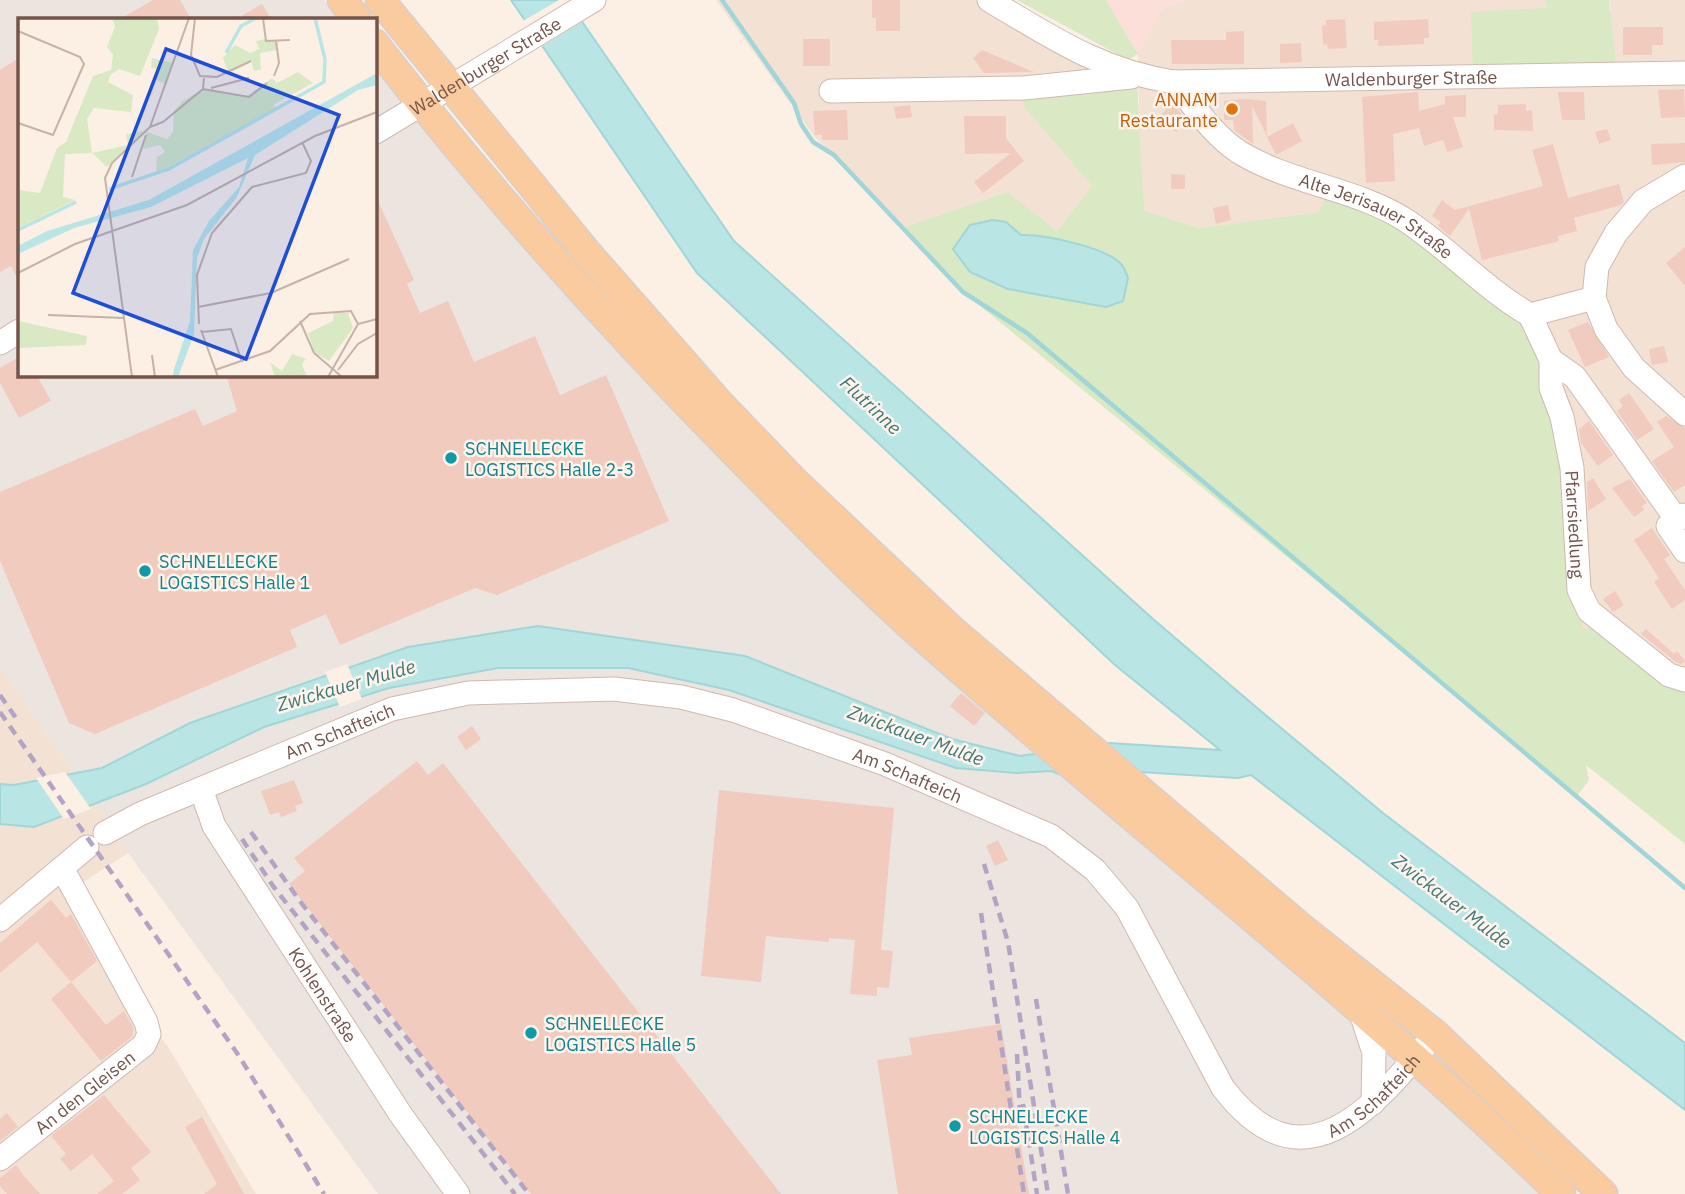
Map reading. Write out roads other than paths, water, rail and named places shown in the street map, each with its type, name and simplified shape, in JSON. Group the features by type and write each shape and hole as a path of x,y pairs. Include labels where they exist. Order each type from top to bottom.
{"main road":[{"path":"342,0 356,18"},
{"path":"380,0 589,255 753,441 872,557 1070,732 1112,783 1416,1056 1561,1194"},
{"path":"376,45 566,275 644,360 780,499 928,641 1041,737 1112,783 1435,1034 1603,1194"}],"street":[{"name":"Waldenburger Straße","path":"376,132 594,0"},
{"name":"Waldenburger Straße","path":"989,0 1088,58 1138,77 1174,82 1685,73"},
{"name":"Waldenburger Straße","path":"831,91 1024,89 1138,77"},
{"name":"Alte Jerisauer Straße","path":"1174,82 1216,133 1237,150 1256,161 1375,205 1406,221 1503,299 1530,315"},
{"path":"1685,176 1643,201 1616,233 1597,267 1594,298 1606,329 1634,368 1685,414"},
{"path":"1530,315 1594,298"},
{"name":"Pfarrsiedlung","path":"1530,315 1551,360 1552,388 1562,417 1572,468 1579,590 1589,611 1669,675 1685,680"},
{"path":"0,343 18,332"},
{"name":"Pfarrsiedlung","path":"1551,360 1575,377 1681,518 1668,526 1685,551"},
{"name":"Am Schafteich","path":"105,833 140,814 392,709 468,693 614,690 681,698 733,710 885,764 1051,836 1070,850 1095,870 1127,908 1223,1088 1241,1112 1263,1129 1290,1138 1313,1139 1341,1129 1373,1103 1435,1034"},
{"name":"Kohlenstraße","path":"201,789 214,826 401,1115 458,1194"},
{"path":"0,920 87,847"},
{"name":"An den Gleisen","path":"0,1159 144,1045 149,1034 146,1022 62,867"},
{"path":"1359,1007 1374,1052 1373,1103"}],"water":[{"path":"511,0 567,0 734,241 1153,619 1256,707 1383,813 1685,1043 1685,1110 1251,775 1238,778 1139,772 1069,778 1051,771 1016,773 956,768 729,690 628,668 498,668 389,688 264,727 146,784 34,827 0,824 0,784 14,785 102,768 190,723 408,647 538,626 745,656 952,739 1020,756 1110,743 1220,750 1115,665 697,273"},
{"path":"993,220 1006,222 1021,235 1073,243 1112,257 1123,266 1128,278 1123,301 1106,307 1008,289 970,272 953,249 970,225"}],"waterway":[{"path":"722,0 794,103 801,124 813,142 834,155 963,292 1027,333 1685,888"}],"railway":[{"path":"0,695 16,718"},
{"path":"0,712 239,1056 324,1194"},
{"path":"251,832 299,900 529,1194"},
{"path":"242,839 273,886 515,1194"},
{"path":"984,864 1008,942 1048,1194"},
{"path":"981,913 1024,1194"},
{"path":"1036,999 1068,1194"},
{"path":"1017,1054 1020,1113"},
{"path":"1023,1104 1037,1194"}],"place":[{"name":"ANNAM Restaurante","path":"1232,109"},
{"name":"SCHNELLECKE LOGISTICS Halle 2-3","path":"451,458"},
{"name":"SCHNELLECKE LOGISTICS Halle 1","path":"145,571"},
{"name":"SCHNELLECKE LOGISTICS Halle 5","path":"531,1033"},
{"name":"SCHNELLECKE LOGISTICS Halle 4","path":"955,1126"}],"water label":[{"name":"Flutrinne","path":"871,405"},
{"name":"Zwickauer Mulde","path":"346,685"},
{"name":"Zwickauer Mulde","path":"916,735"},
{"name":"Zwickauer Mulde","path":"1452,901"}]}
